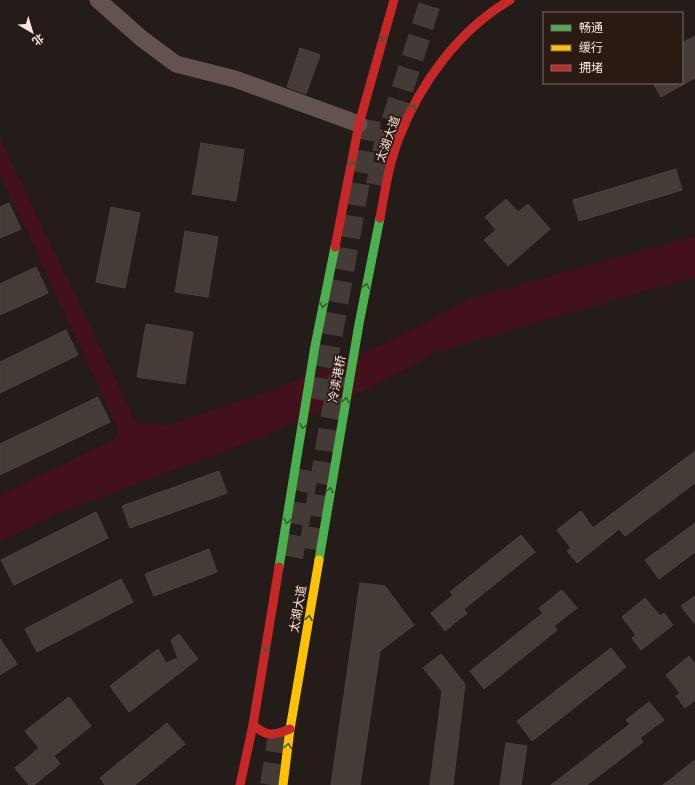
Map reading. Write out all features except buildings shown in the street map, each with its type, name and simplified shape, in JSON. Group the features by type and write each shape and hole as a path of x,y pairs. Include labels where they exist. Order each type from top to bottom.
{"main road":[{"path":"359,124 394,0"},
{"name":"太湖大道","path":"359,324 387,180 399,138 418,97 439,66 464,35 493,10 510,0"},
{"name":"太湖大道","path":"240,785 253,725 315,346 359,124"},
{"name":"冷渎港桥","path":"339,438 359,324"},
{"name":"太湖大道","path":"283,785 290,729 339,438"},
{"path":"253,725 264,734 274,736 290,729"}],"street":[{"path":"98,0 142,38 176,64 236,79 359,124"}],"shaded area":[{"path":"0,138 136,422 167,425 274,390 385,343 471,298 695,236 695,278 651,289 431,354 413,366 376,385 266,436 61,512 0,542 0,495 114,439 119,431 0,174"}],"tunnel":[{"path":"377,185 385,144 431,0"},
{"path":"320,400 370,120"},
{"path":"310,549 330,425 340,376"},
{"path":"292,557 309,463"},
{"path":"271,785 281,723"}],"traffic: fast":[{"path":"319,560 359,324 380,218"},
{"path":"279,567 315,346 335,247"}],"traffic: slow":[{"path":"283,785 290,729 319,560"}],"traffic: jam":[{"path":"335,247 359,124 394,0"},
{"path":"380,218 393,157 399,138 418,97 443,60 458,42 491,12 510,0"},
{"path":"240,785 253,725 279,567"},
{"path":"253,725 263,732 270,734 279,733 290,729"}]}
